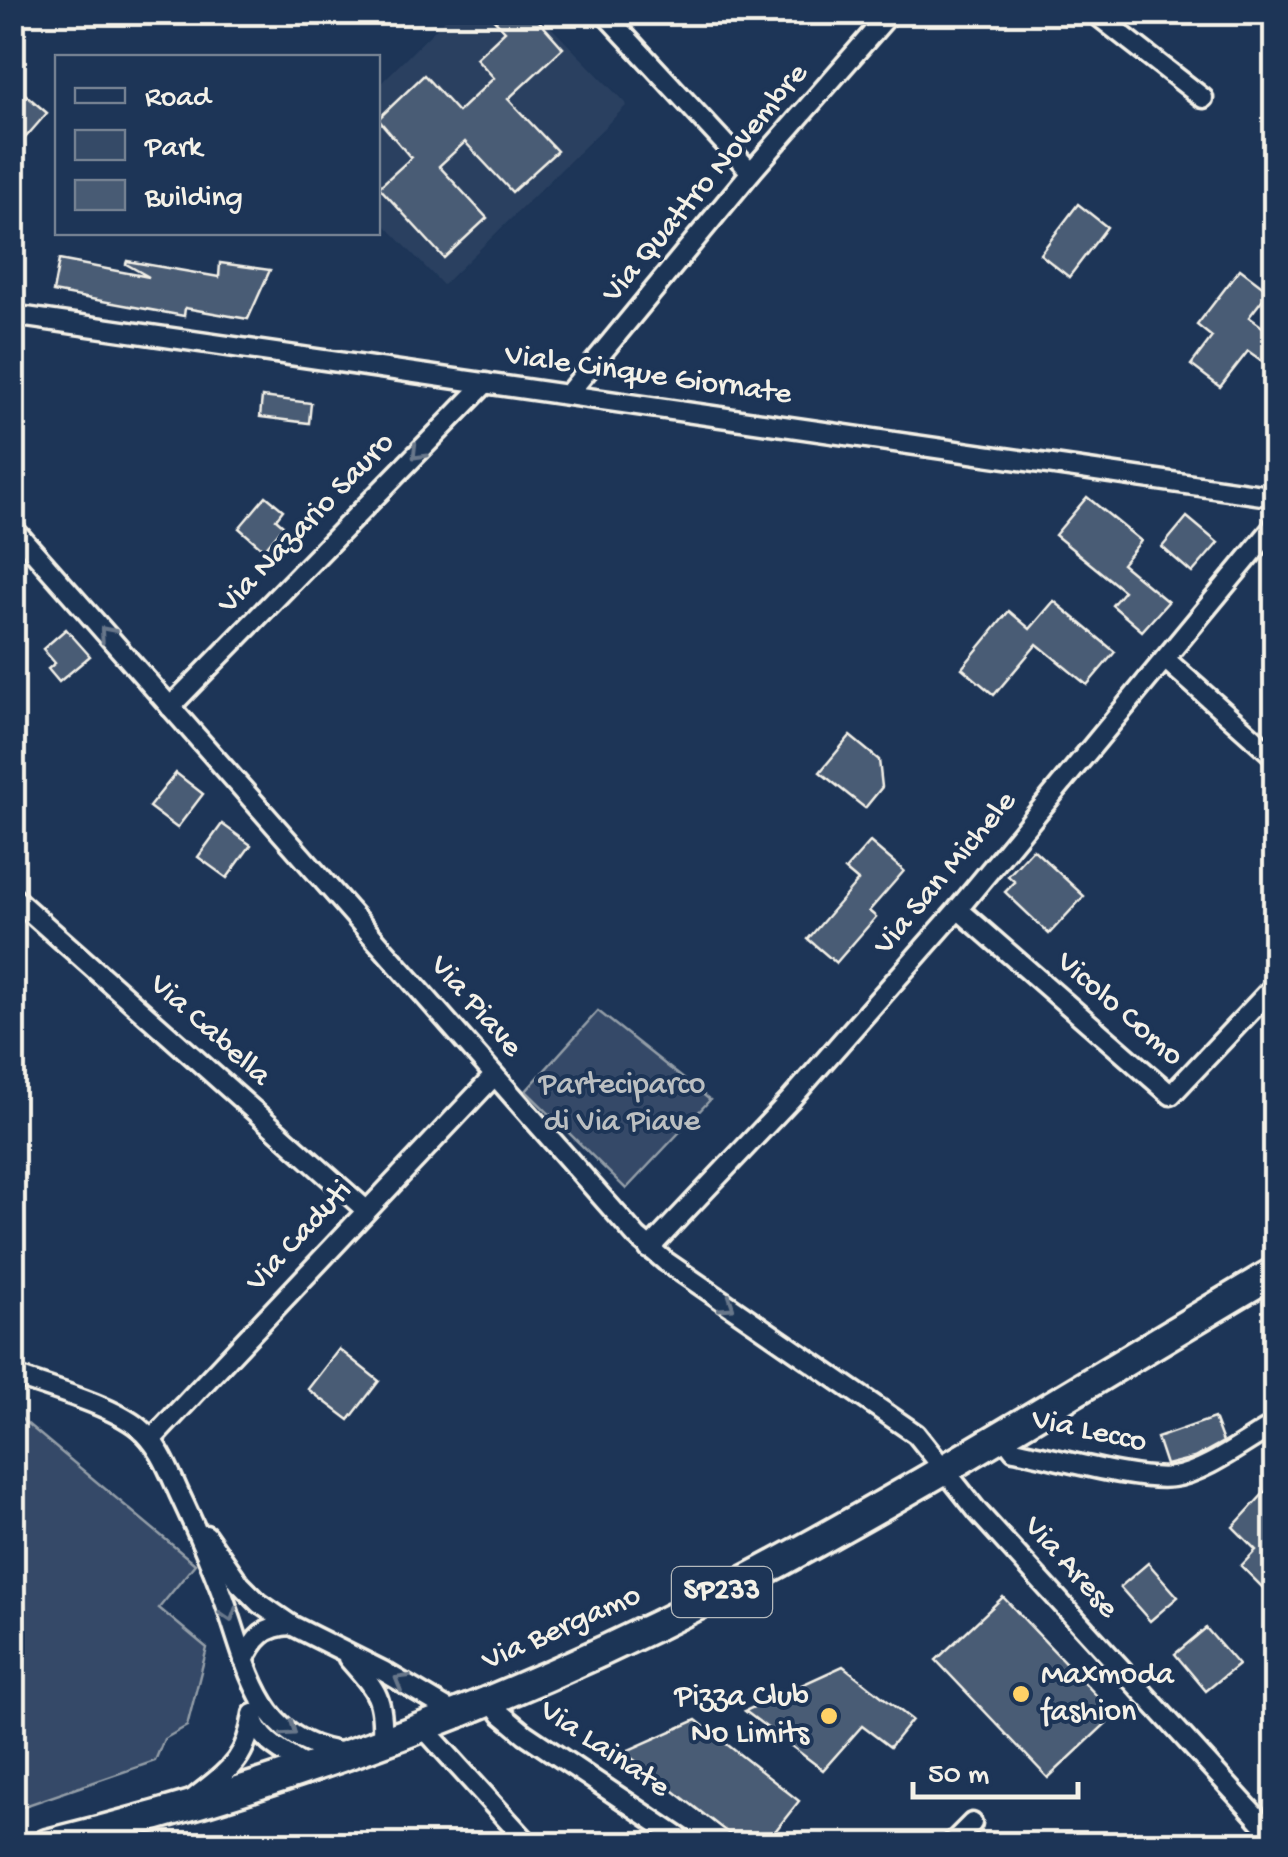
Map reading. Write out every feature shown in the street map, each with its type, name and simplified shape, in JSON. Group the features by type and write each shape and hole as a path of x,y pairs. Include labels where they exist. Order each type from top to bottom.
{"main road":[{"name":"Via Bergamo","path":"47,1844 185,1806 348,1753 490,1700 702,1602 823,1539 1276,1272"}],"street":[{"path":"603,12 752,172"},
{"name":"Via Quattro Novembre","path":"568,394 891,12"},
{"path":"1093,12 1203,98"},
{"name":"Viale Cinque Giornate","path":"12,315 1276,497"},
{"name":"Via Nazario Sauro","path":"170,706 486,383"},
{"name":"Via San Michele","path":"648,1249 791,1099 958,909 1276,524"},
{"name":"Via Piave","path":"12,527 648,1249 916,1434 946,1467"},
{"path":"1165,659 1276,758"},
{"name":"Via Cabella","path":"12,896 366,1210"},
{"name":"Vicolo Como","path":"958,909 1171,1096 1276,984"},
{"name":"Via Caduti","path":"151,1440 494,1076"},
{"path":"12,1376 122,1418 151,1440 185,1506 264,1707 292,1734 348,1753"},
{"name":"Via Lecco","path":"1002,1434 1014,1450 1172,1478 1196,1470 1276,1424"},
{"name":"Via Arese","path":"946,1467 986,1520 1276,1838"},
{"path":"185,1506 240,1584 260,1603 291,1625 383,1671 454,1713"},
{"path":"244,1660 254,1640 273,1626 291,1625"},
{"path":"345,1653 384,1709 382,1740"},
{"path":"185,1806 230,1770 249,1743 251,1682"},
{"name":"Via Lainate","path":"490,1700 525,1734 688,1844"},
{"path":"252,1714 256,1730 307,1767"},
{"path":"421,1725 529,1844"},
{"path":"950,1844 972,1823"}],"shaded area":[{"path":"452,13 537,13 627,105 443,285 380,220 380,84"}],"green space":[{"name":"Parteciparco di Via Piave","path":"598,1011 710,1100 626,1189 526,1091"},
{"path":"12,1411 195,1564 159,1608 207,1648 187,1726 164,1739 155,1761 13,1810"}],"building":[{"path":"487,12 531,12 563,48 508,99 557,151 512,192 465,142 439,166 487,218 444,258 380,188 411,158 380,117 424,75 458,112 494,78 476,58 505,31"},
{"path":"12,83 47,113 12,153"},
{"path":"1078,204 1107,227 1069,277 1040,254"},
{"path":"59,260 149,277 126,264 127,261 219,277 220,263 270,270 248,319 185,308 184,316 53,292"},
{"path":"1240,269 1269,291 1249,317 1276,337 1276,371 1248,351 1220,387 1191,365 1212,337 1197,325"},
{"path":"262,397 311,403 309,423 260,417"},
{"path":"266,496 283,510 276,519 284,526 264,550 239,528"},
{"path":"1087,497 1141,541 1122,564 1168,602 1142,631 1112,605 1124,591 1055,535"},
{"path":"1187,517 1218,543 1192,573 1162,547"},
{"path":"1054,601 1115,652 1087,685 1037,644 994,695 962,668 1009,611 1030,629"},
{"path":"66,629 90,656 59,682 48,669 55,663 43,649"},
{"path":"850,736 879,760 882,787 865,808 820,772"},
{"path":"176,773 203,794 177,828 149,807"},
{"path":"222,824 251,845 227,878 198,857"},
{"path":"870,842 904,871 869,911 876,917 836,963 808,939 858,881 845,870"},
{"path":"1033,849 1084,896 1049,934 1005,892 1015,882 1008,876"},
{"path":"339,1349 379,1381 349,1420 308,1389"},
{"path":"1214,1418 1223,1442 1194,1458 1166,1465 1157,1438"},
{"path":"1276,1480 1276,1601 1241,1566 1256,1550 1233,1527"},
{"path":"1148,1563 1178,1597 1150,1621 1120,1587"},
{"path":"1003,1597 1115,1715 1048,1778 936,1660"},
{"path":"1206,1628 1238,1665 1206,1691 1175,1654"},
{"name":"Pizza Club No Limits","path":"843,1666 912,1720 890,1747 862,1726 823,1770 745,1711"},
{"path":"696,1720 799,1801 765,1844 742,1844 624,1752"}],"place":[{"name":"Maxmoda fashion","path":"1021,1694"},
{"name":"Pizza Club No Limits","path":"829,1716"}]}
